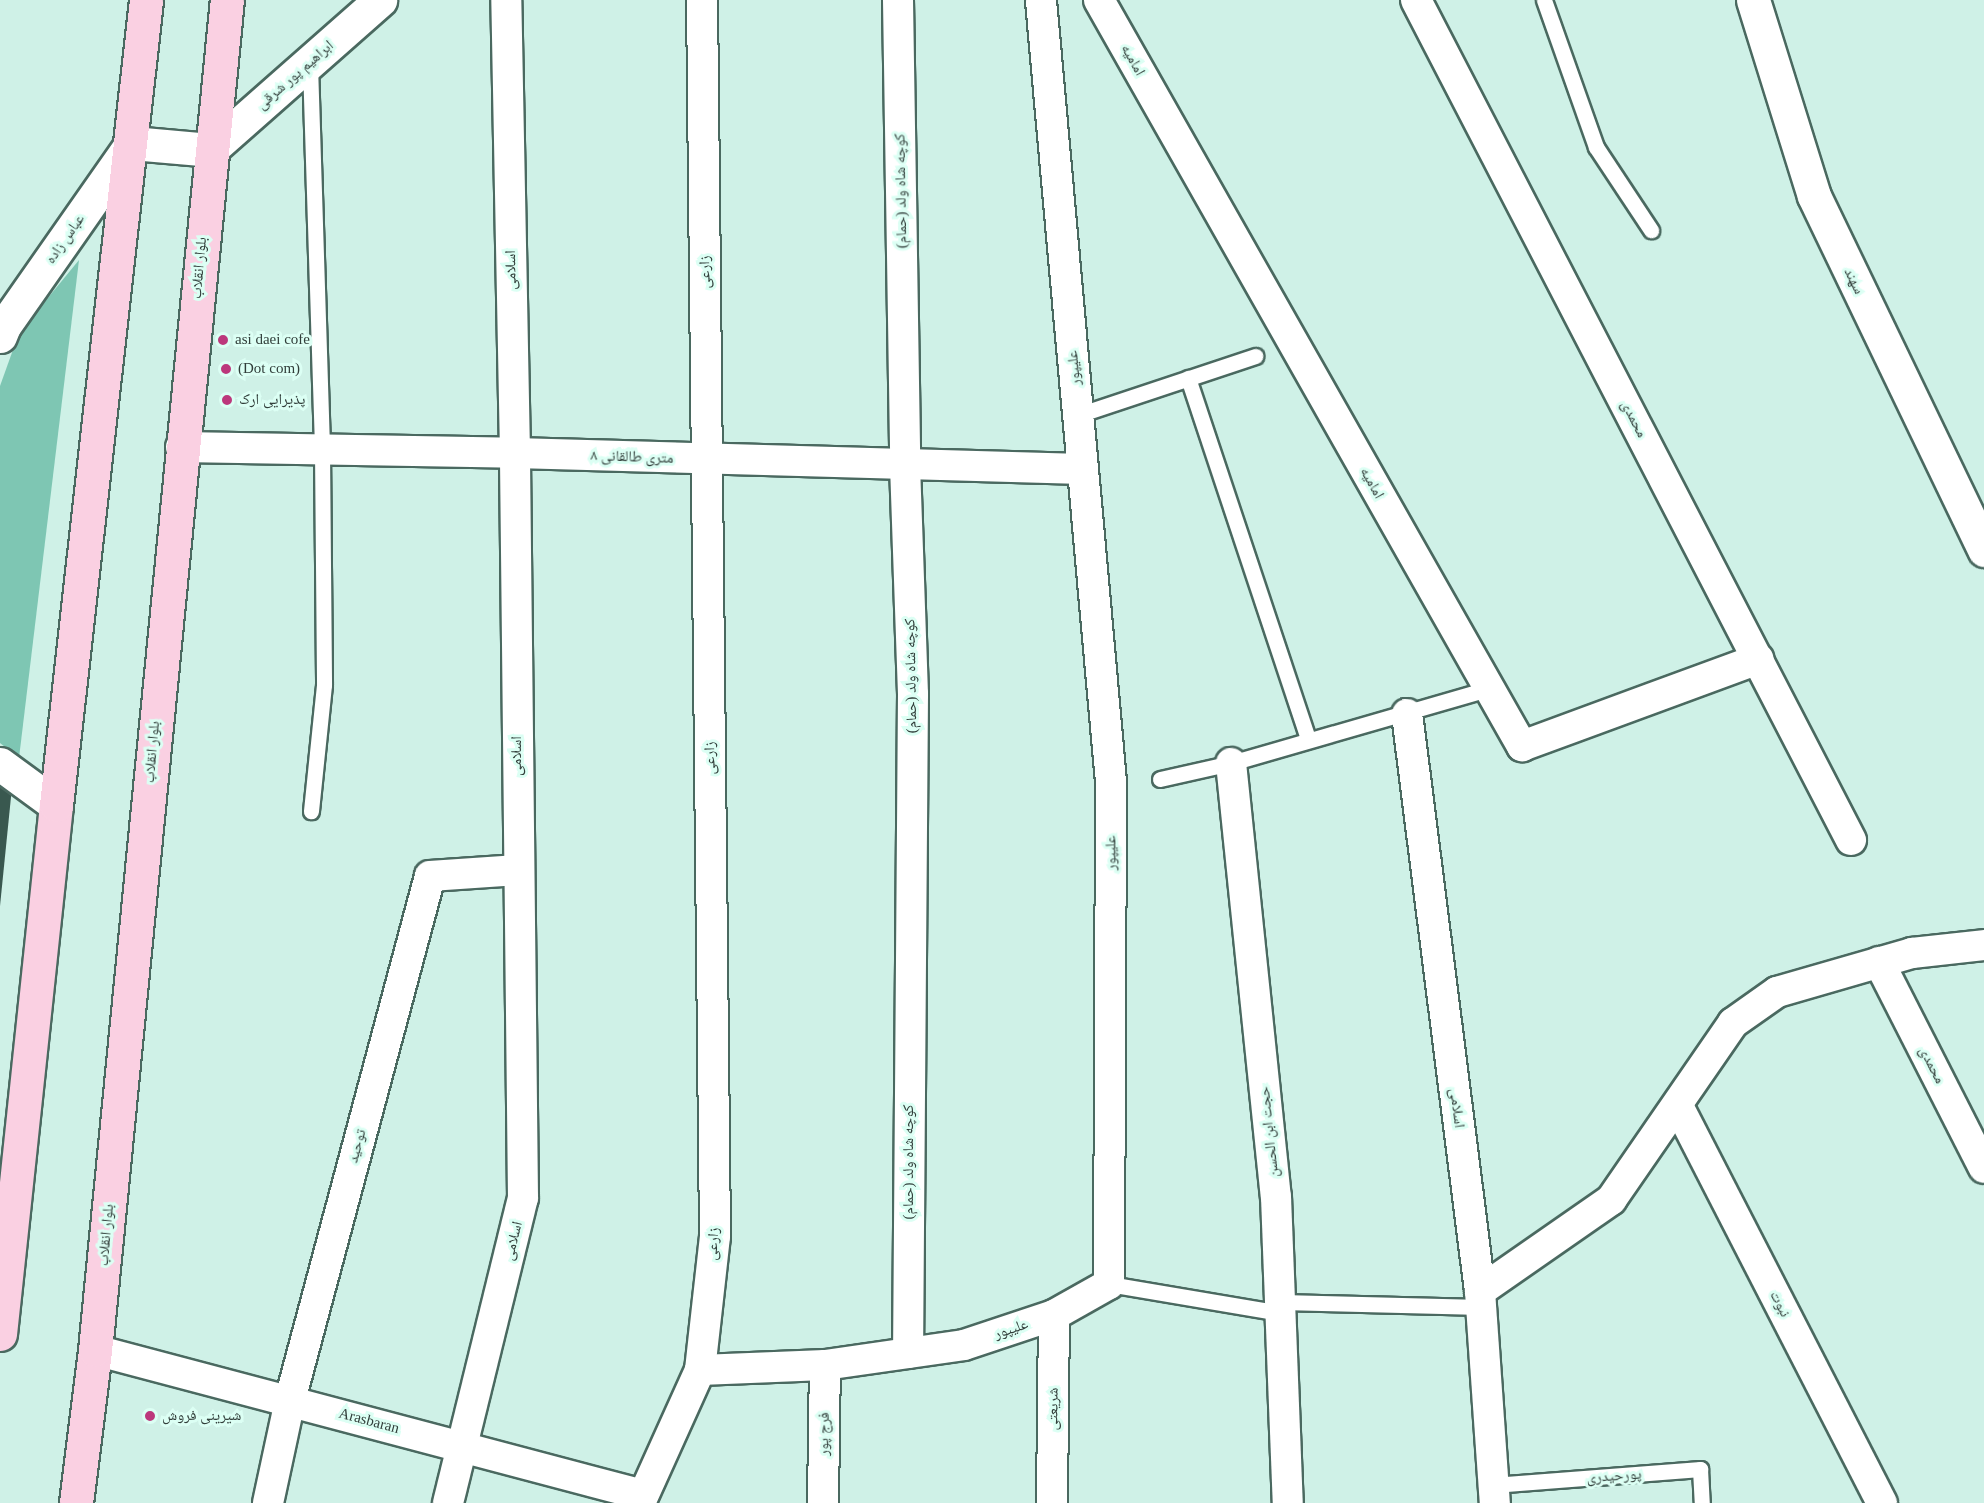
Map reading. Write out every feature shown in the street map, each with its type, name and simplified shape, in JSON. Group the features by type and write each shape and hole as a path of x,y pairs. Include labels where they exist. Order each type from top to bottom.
{"main road":[{"path":"0,1335 56,805 132,143 146,0"},
{"name":"بلوار انقلاب","path":"76,1503 95,1350 210,150 227,0"}],"street":[{"name":"ابراهیم پور شرقی","path":"210,150 380,0"},
{"name":"اسلامی","path":"448,1503 523,1198 515,453 506,0"},
{"name":"زارعی","path":"642,1499 700,1370 715,1237 702,0"},
{"name":"کوچه شاه ولد (حمام)","path":"898,0 905,465 913,694 908,1353"},
{"name":"علیپور","path":"700,1370 825,1365 964,1345 1054,1315 1109,1284 1111,782 1041,0"},
{"name":"امامیه","path":"1099,0 1522,746 1758,659"},
{"name":"محمدی","path":"1416,0 1851,840"},
{"name":"سهند","path":"1753,0 1814,196 1984,550"},
{"path":"132,143 210,150"},
{"name":"عباس زاده","path":"0,336 4,326 132,143"},
{"name":"۸ متری طالقانی","path":"182,447 515,453 1083,469"},
{"name":"اسلامی","path":"1407,714 1481,1299 1494,1494"},
{"name":"حجت ابن الحسن","path":"1232,763 1276,1197 1288,1503"},
{"path":"0,764 56,805"},
{"name":"توحید","path":"268,1503 290,1400 430,876 518,870"},
{"path":"1481,1299 1611,1200 1678,1106 1733,1023 1777,992 1912,953 1984,945"},
{"name":"محمدی","path":"1879,962 1984,1168"},
{"name":"نبوت","path":"1678,1106 1882,1503"},
{"name":"شریعتی","path":"1052,1503 1054,1315"},
{"name":"Arasbaran","path":"95,1350 462,1445 642,1499"},
{"name":"فرج پور","path":"823,1503 825,1365"}],"lane":[{"path":"1544,0 1596,147 1650,231"},
{"path":"310,62 322,450 324,684 311,811"},
{"path":"1078,415 1254,356"},
{"path":"1188,378 1308,739"},
{"path":"1160,779 1232,763 1308,739 1407,714 1488,689"},
{"path":"1109,1284 1281,1308 1481,1299"},
{"name":"پورحیدری","path":"1494,1494 1700,1469 1702,1503"}],"green space":[{"path":"79,260 19,758 0,743 0,386 19,333"}],"building":[{"path":"0,770 12,787 0,906"}],"place":[{"name":"asi daei cofe","path":"223,340"},
{"name":"(Dot com)","path":"226,369"},
{"name":"پذیرایی ارک","path":"227,400"},
{"name":"شیرینی فروش","path":"150,1416"}]}
